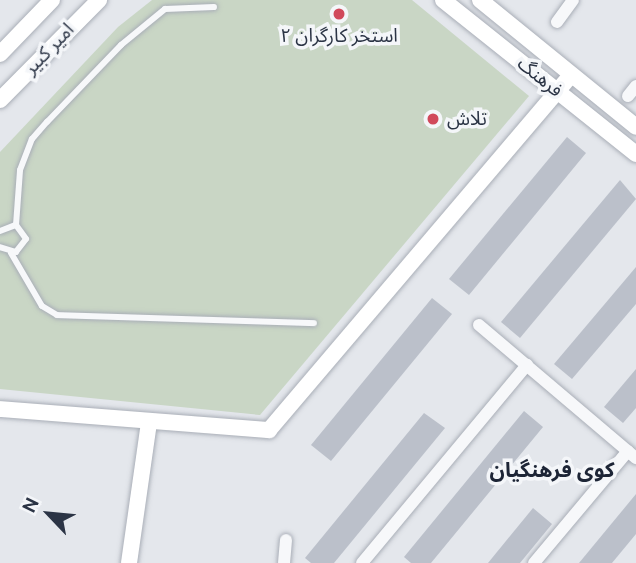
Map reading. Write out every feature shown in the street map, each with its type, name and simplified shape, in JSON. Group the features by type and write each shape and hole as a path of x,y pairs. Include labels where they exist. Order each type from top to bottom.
{"street":[{"name":"امیر کبیر","path":"0,54 52,0"},
{"name":"امیر کبیر","path":"0,100 99,0"},
{"name":"فرهنگ","path":"443,0 636,154"},
{"path":"480,0 636,127"},
{"path":"557,22 573,0"},
{"path":"0,409 149,423 269,430 571,75"},
{"path":"479,325 632,454 534,563"},
{"path":"362,563 527,365"},
{"path":"129,563 149,423"},
{"path":"284,563 286,540"}],"lane":[{"path":"11,253 21,250 26,239 16,225 20,170 32,139 121,45 165,9 214,7"},
{"path":"0,231 16,225"},
{"path":"0,247 11,253 42,306 57,316 314,323"}],"green space":[{"path":"152,0 412,0 529,96 260,415 0,389 0,152 118,27"}],"building":[{"path":"567,137 586,153 469,295 449,279"},
{"path":"620,180 636,199 520,338 501,322"},
{"path":"636,267 636,304 572,379 554,364"},
{"path":"432,298 452,314 331,461 311,445"},
{"path":"636,369 636,408 623,423 604,407"},
{"path":"524,411 543,427 431,563 411,563 404,557"},
{"path":"424,413 445,428 334,563 311,563 305,558"},
{"path":"636,494 636,534 612,563 579,563"},
{"path":"533,508 552,524 520,563 488,563"}],"place":[{"name":"استخر کارگران ۲","path":"339,14"},
{"name":"تلاش","path":"433,119"}],"district":[{"name":"کوی فرهنگیان","path":"552,469"}]}
